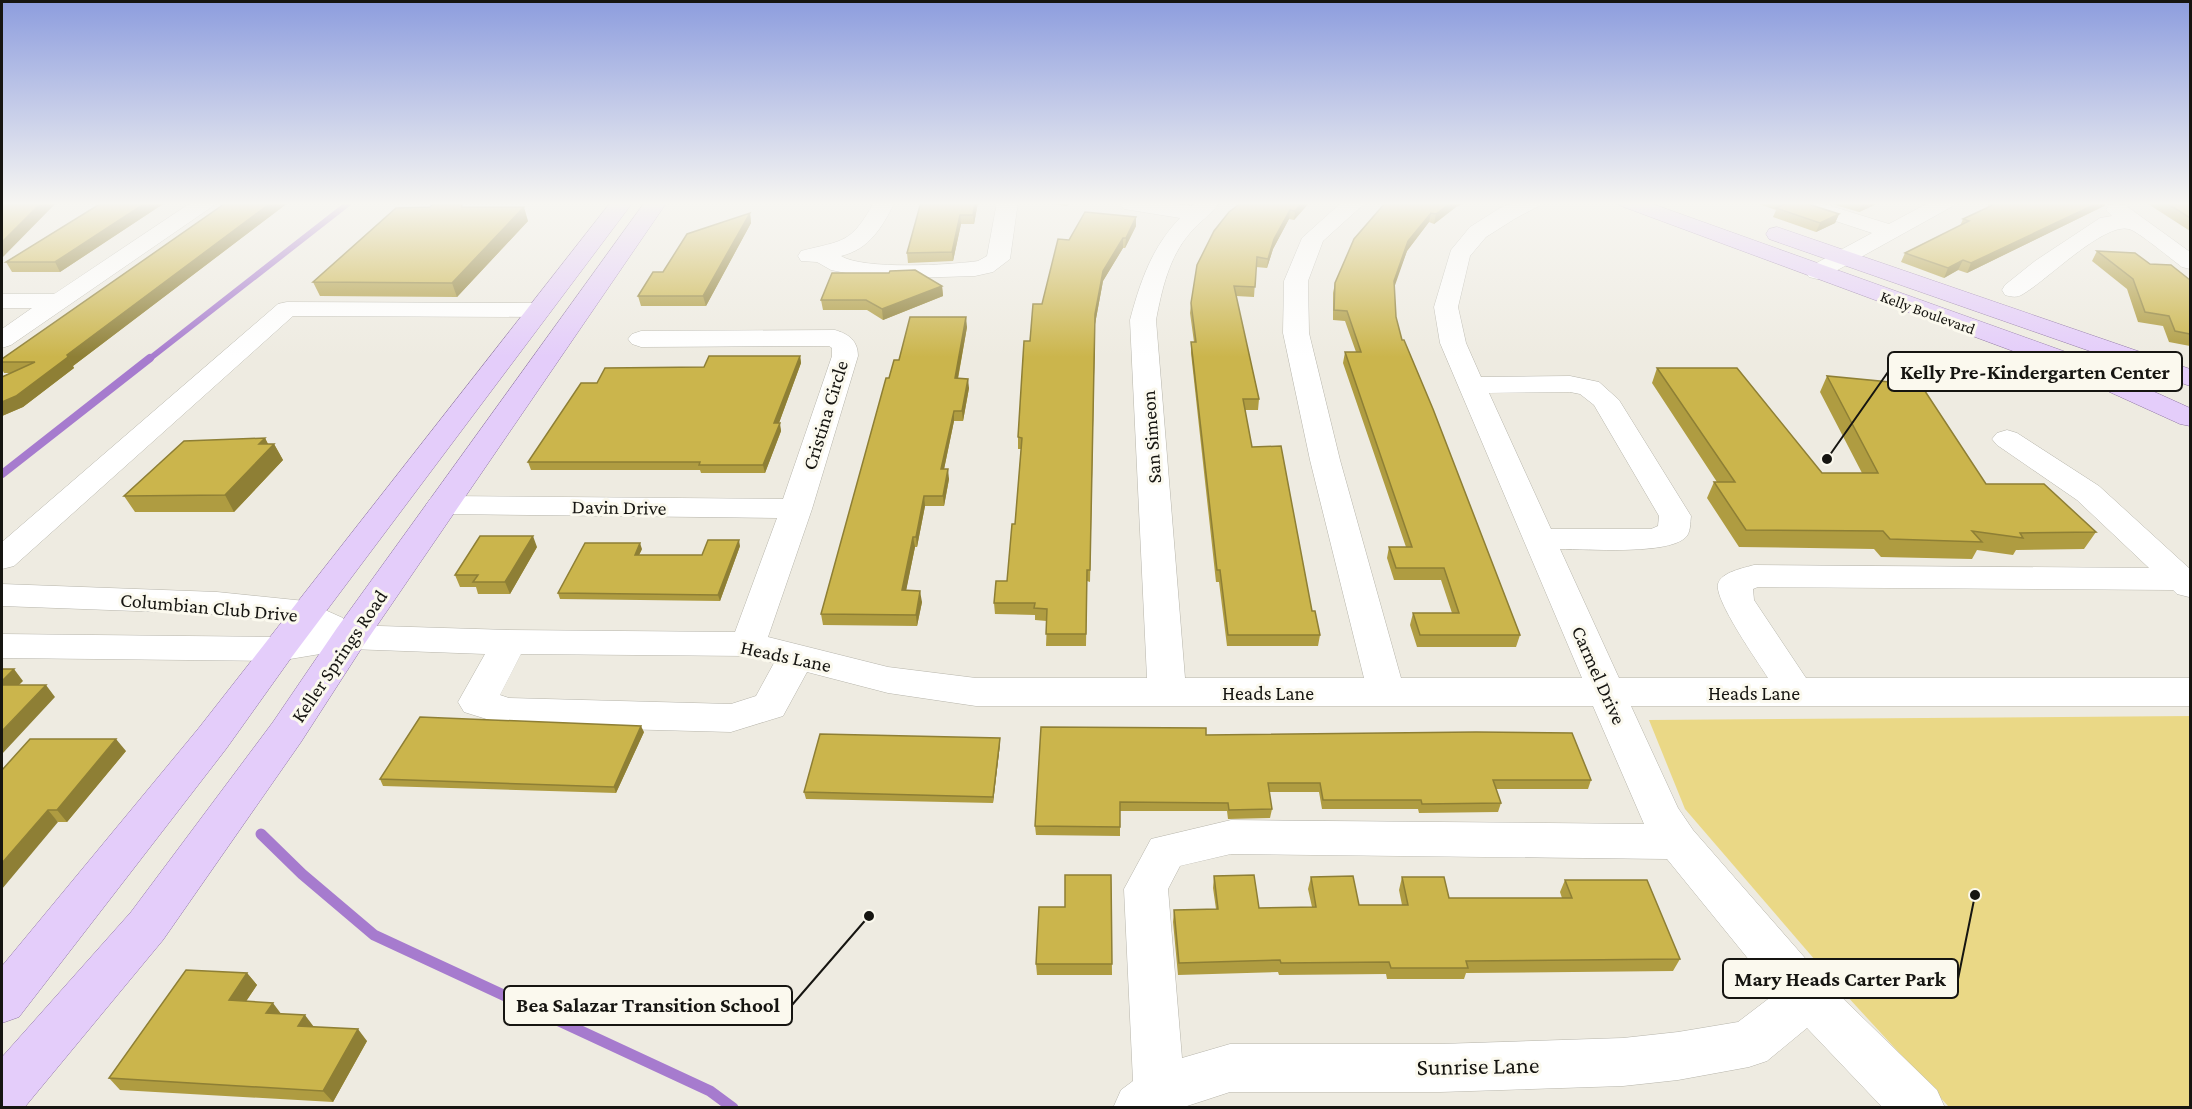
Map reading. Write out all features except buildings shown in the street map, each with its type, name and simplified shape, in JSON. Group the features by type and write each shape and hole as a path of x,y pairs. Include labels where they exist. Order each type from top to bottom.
{"main road":[{"path":"2,1001 212,739 305,613 582,254"},
{"name":"Keller Springs Road","path":"2,1095 147,926 287,732 350,637 619,254"},
{"name":"Kelly Boulevard","path":"1768,254 2058,358 2190,418"},
{"name":"Kelly Boulevard","path":"1835,254 2190,378"},
{"path":"539,310 579,310"}],"street":[{"path":"2,340 129,254"},
{"path":"826,254 812,256 839,265 876,272 960,270 985,267 998,259 999,254"},
{"name":"San Simeon","path":"1165,254 1150,285 1143,320 1167,693"},
{"path":"1307,254 1296,281 1296,333 1325,460 1386,693"},
{"name":"Carmel Drive","path":"1460,254 1446,308 1453,343 1661,817 1678,842 1809,997 1918,1107"},
{"path":"1817,272 1850,254"},
{"path":"2014,290 2062,254"},
{"path":"2,559 312,286"},
{"path":"2,301 59,301"},
{"path":"287,309 539,310"},
{"name":"Cristina Circle","path":"641,339 835,338 845,346 845,356 796,509 748,645"},
{"path":"1472,385 1570,384 1589,388 1605,400 1675,516 1673,532 1654,539 1539,539"},
{"path":"2007,440 2088,493 2186,583"},
{"name":"Davin Drive","path":"442,505 796,509"},
{"path":"1796,693 1737,600 1734,584 1754,576 2186,583"},
{"name":"Columbian Club Drive","path":"2,595 217,603 305,613 350,637"},
{"name":"Heads Lane","path":"350,637 509,642 748,645 888,680 976,692 2190,692"},
{"name":"Columbian Club Drive","path":"2,645 278,649 350,637"},
{"path":"509,642 477,702 509,712 731,717 770,706 796,657"},
{"path":"1149,1100 1146,889 1166,851 1231,837 1678,842"},
{"name":"Sunrise Lane","path":"1149,1100 1167,1087 1230,1068 1452,1068 1623,1062 1678,1056 1749,1044 1809,997"}],"shaded area":[{"path":"2190,716 2190,1107 1949,1107 1834,982 1685,809 1649,720"}],"waterway":[{"path":"148,360 284,254"},
{"path":"2,474 150,358"},
{"path":"261,834 302,874 374,935 710,1091 733,1108"}],"place":[{"name":"Kelly Pre-Kindergarten Center","path":"1827,459"},
{"name":"Mary Heads Carter Park","path":"1975,895"},
{"name":"Bea Salazar Transition School","path":"869,916"}]}
